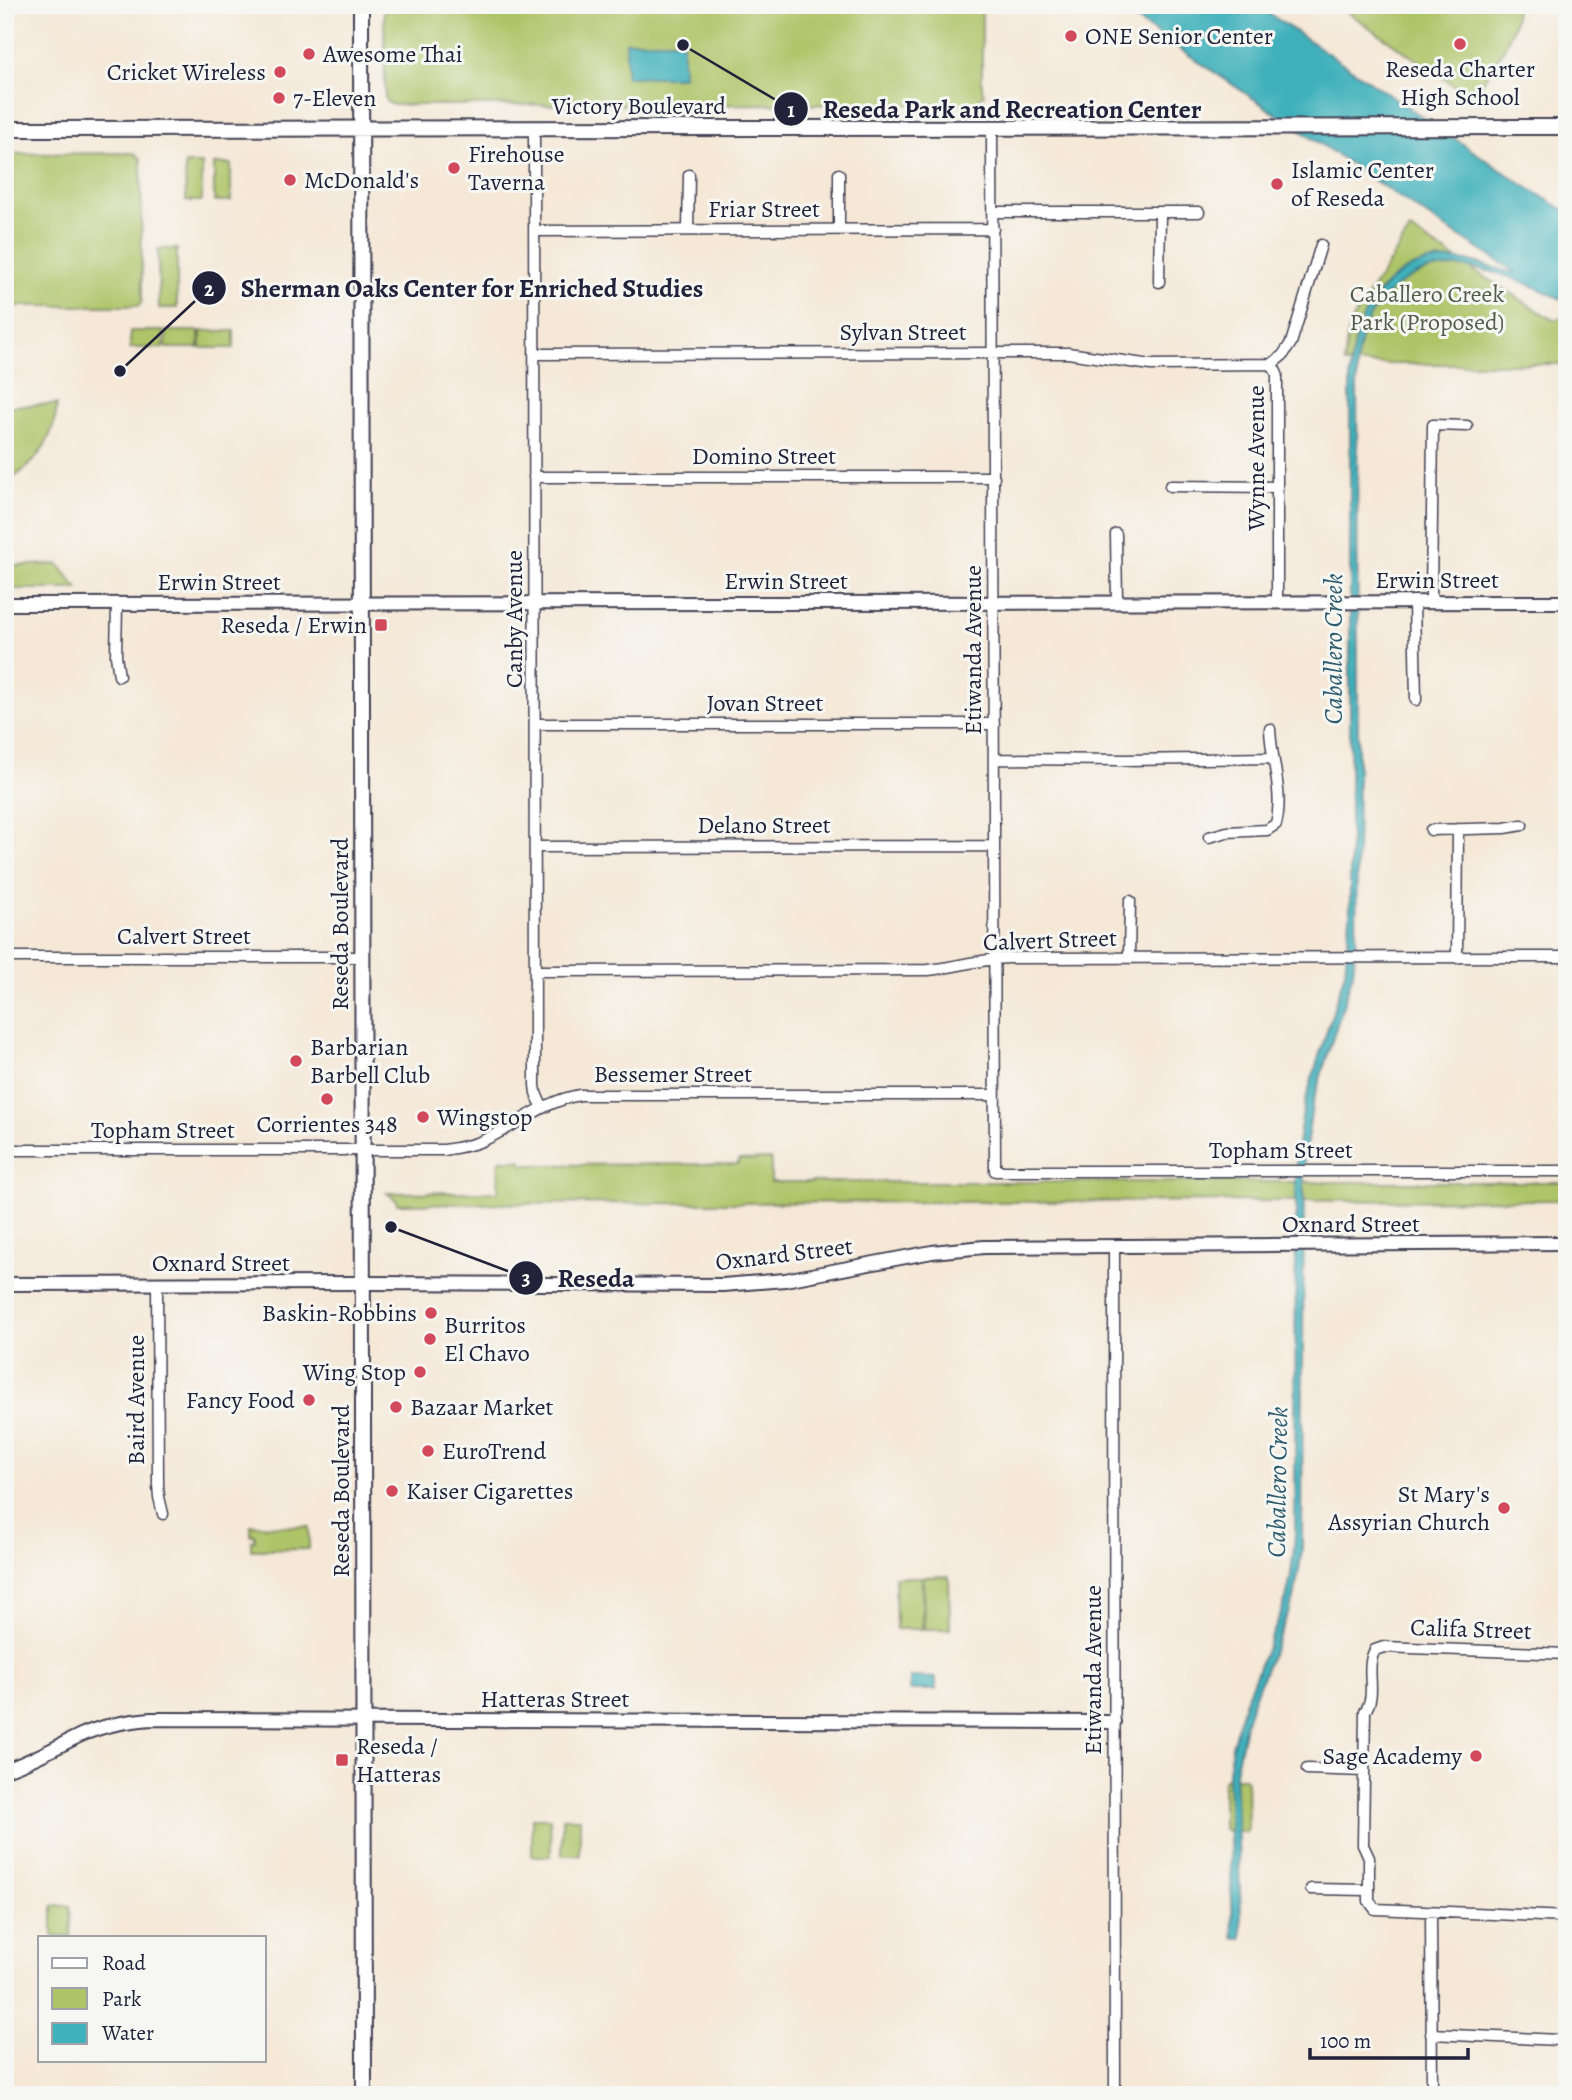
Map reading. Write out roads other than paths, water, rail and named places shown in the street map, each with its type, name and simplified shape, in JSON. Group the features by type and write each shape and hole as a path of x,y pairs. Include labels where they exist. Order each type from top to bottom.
{"main road":[{"name":"Reseda Boulevard","path":"361,5 364,2095"},
{"name":"Victory Boulevard","path":"5,129 1567,127"}],"street":[{"name":"Etiwanda Avenue","path":"992,128 995,1171"},
{"name":"Canby Avenue","path":"534,129 535,971 536,1093 542,1107"},
{"path":"839,174 839,230"},
{"path":"688,230 689,175"},
{"path":"993,212 1199,212"},
{"path":"1159,282 1160,212"},
{"name":"Friar Street","path":"534,231 993,229"},
{"name":"Wynne Avenue","path":"1277,601 1277,374 1272,364 1283,355 1291,343 1321,245"},
{"name":"Sylvan Street","path":"534,354 1068,353 1151,365 1272,364"},
{"path":"1431,601 1433,425 1467,426"},
{"name":"Domino Street","path":"534,477 994,477"},
{"path":"1170,486 1277,487"},
{"path":"1116,534 1116,602"},
{"path":"1414,601 1416,700"},
{"name":"Erwin Street","path":"5,604 1567,601"},
{"path":"117,604 116,656 119,676"},
{"name":"Jovan Street","path":"535,724 994,724"},
{"path":"1209,838 1227,832 1267,830 1276,824 1277,773 1270,729"},
{"path":"994,759 1273,758"},
{"path":"1431,830 1522,825"},
{"path":"1457,958 1458,829"},
{"name":"Delano Street","path":"535,847 994,846"},
{"path":"1129,958 1130,901"},
{"name":"Calvert Street","path":"5,957 363,957"},
{"name":"Calvert Street","path":"535,971 928,970 957,967 994,958 1567,957"},
{"name":"Bessemer Street","path":"363,1151 444,1150 469,1146 483,1141 542,1107 580,1095 994,1096"},
{"name":"Topham Street","path":"5,1150 363,1151"},
{"name":"Topham Street","path":"995,1171 1567,1171"},
{"name":"Oxnard Street","path":"5,1284 723,1285 785,1280 957,1248 1567,1244"},
{"name":"Etiwanda Avenue","path":"1114,1246 1115,2095"},
{"name":"Baird Avenue","path":"156,1284 158,1485 163,1514"},
{"name":"Califa Street","path":"1364,1771 1365,1711 1370,1704 1371,1659 1375,1650 1384,1647 1567,1654"},
{"name":"Hatteras Street","path":"5,1770 83,1735 128,1721 161,1719 1114,1722"},
{"path":"1307,1769 1364,1771 1363,1844 1369,1858 1368,1890 1373,1908 1567,1917"},
{"path":"1311,1889 1368,1890"},
{"path":"1431,1912 1432,2095"},
{"path":"1431,2034 1567,2042"}],"water":[{"path":"1115,5 1256,5 1567,212 1567,302 1522,282 1474,268 1450,267 1427,271 1405,280 1385,297 1365,326 1358,351 1356,944 1353,973 1312,1105 1304,1161 1302,1551 1294,1599 1251,1705 1235,1772 1242,1939 1233,1937 1228,1772 1244,1703 1279,1619 1291,1575 1295,1534 1296,1160 1305,1102 1345,972 1350,918 1350,374 1353,351 1368,309 1380,292 1395,277 1413,267 1435,261 1459,260 1517,273 1436,222"},
{"path":"626,41 683,41 683,77 626,77"},
{"path":"910,1677 936,1678 936,1690 910,1690"}],"place":[{"name":"ONE Senior Center","path":"1071,36"},
{"name":"Reseda Charter High School","path":"1460,44"},
{"name":"Reseda Park and Recreation Center","path":"683,45"},
{"name":"Awesome Thai","path":"309,54"},
{"name":"Cricket Wireless","path":"280,72"},
{"name":"7-Eleven","path":"279,98"},
{"name":"Firehouse Taverna","path":"454,168"},
{"name":"McDonald's","path":"290,180"},
{"name":"Islamic Center of Reseda","path":"1277,184"},
{"name":"Sherman Oaks Center for Enriched Studies","path":"120,371"},
{"name":"Reseda / Erwin","path":"381,625"},
{"name":"Barbarian Barbell Club","path":"296,1061"},
{"name":"Corrientes 348","path":"327,1099"},
{"name":"Wingstop","path":"423,1117"},
{"name":"Reseda","path":"391,1227"},
{"name":"Baskin-Robbins","path":"431,1313"},
{"name":"Burritos El Chavo","path":"430,1339"},
{"name":"Wing Stop","path":"420,1372"},
{"name":"Fancy Food","path":"309,1400"},
{"name":"Bazaar Market","path":"396,1407"},
{"name":"EuroTrend","path":"428,1451"},
{"name":"Kaiser Cigarettes","path":"392,1491"},
{"name":"St Mary's Assyrian Church","path":"1504,1508"},
{"name":"Sage Academy","path":"1476,1756"},
{"name":"Reseda / Hatteras","path":"342,1760"}],"park label":[{"name":"Caballero Creek Park (Proposed)","path":"1427,308"}],"water label":[{"name":"Caballero Creek","path":"1333,649"},
{"name":"Caballero Creek","path":"1277,1482"}]}
